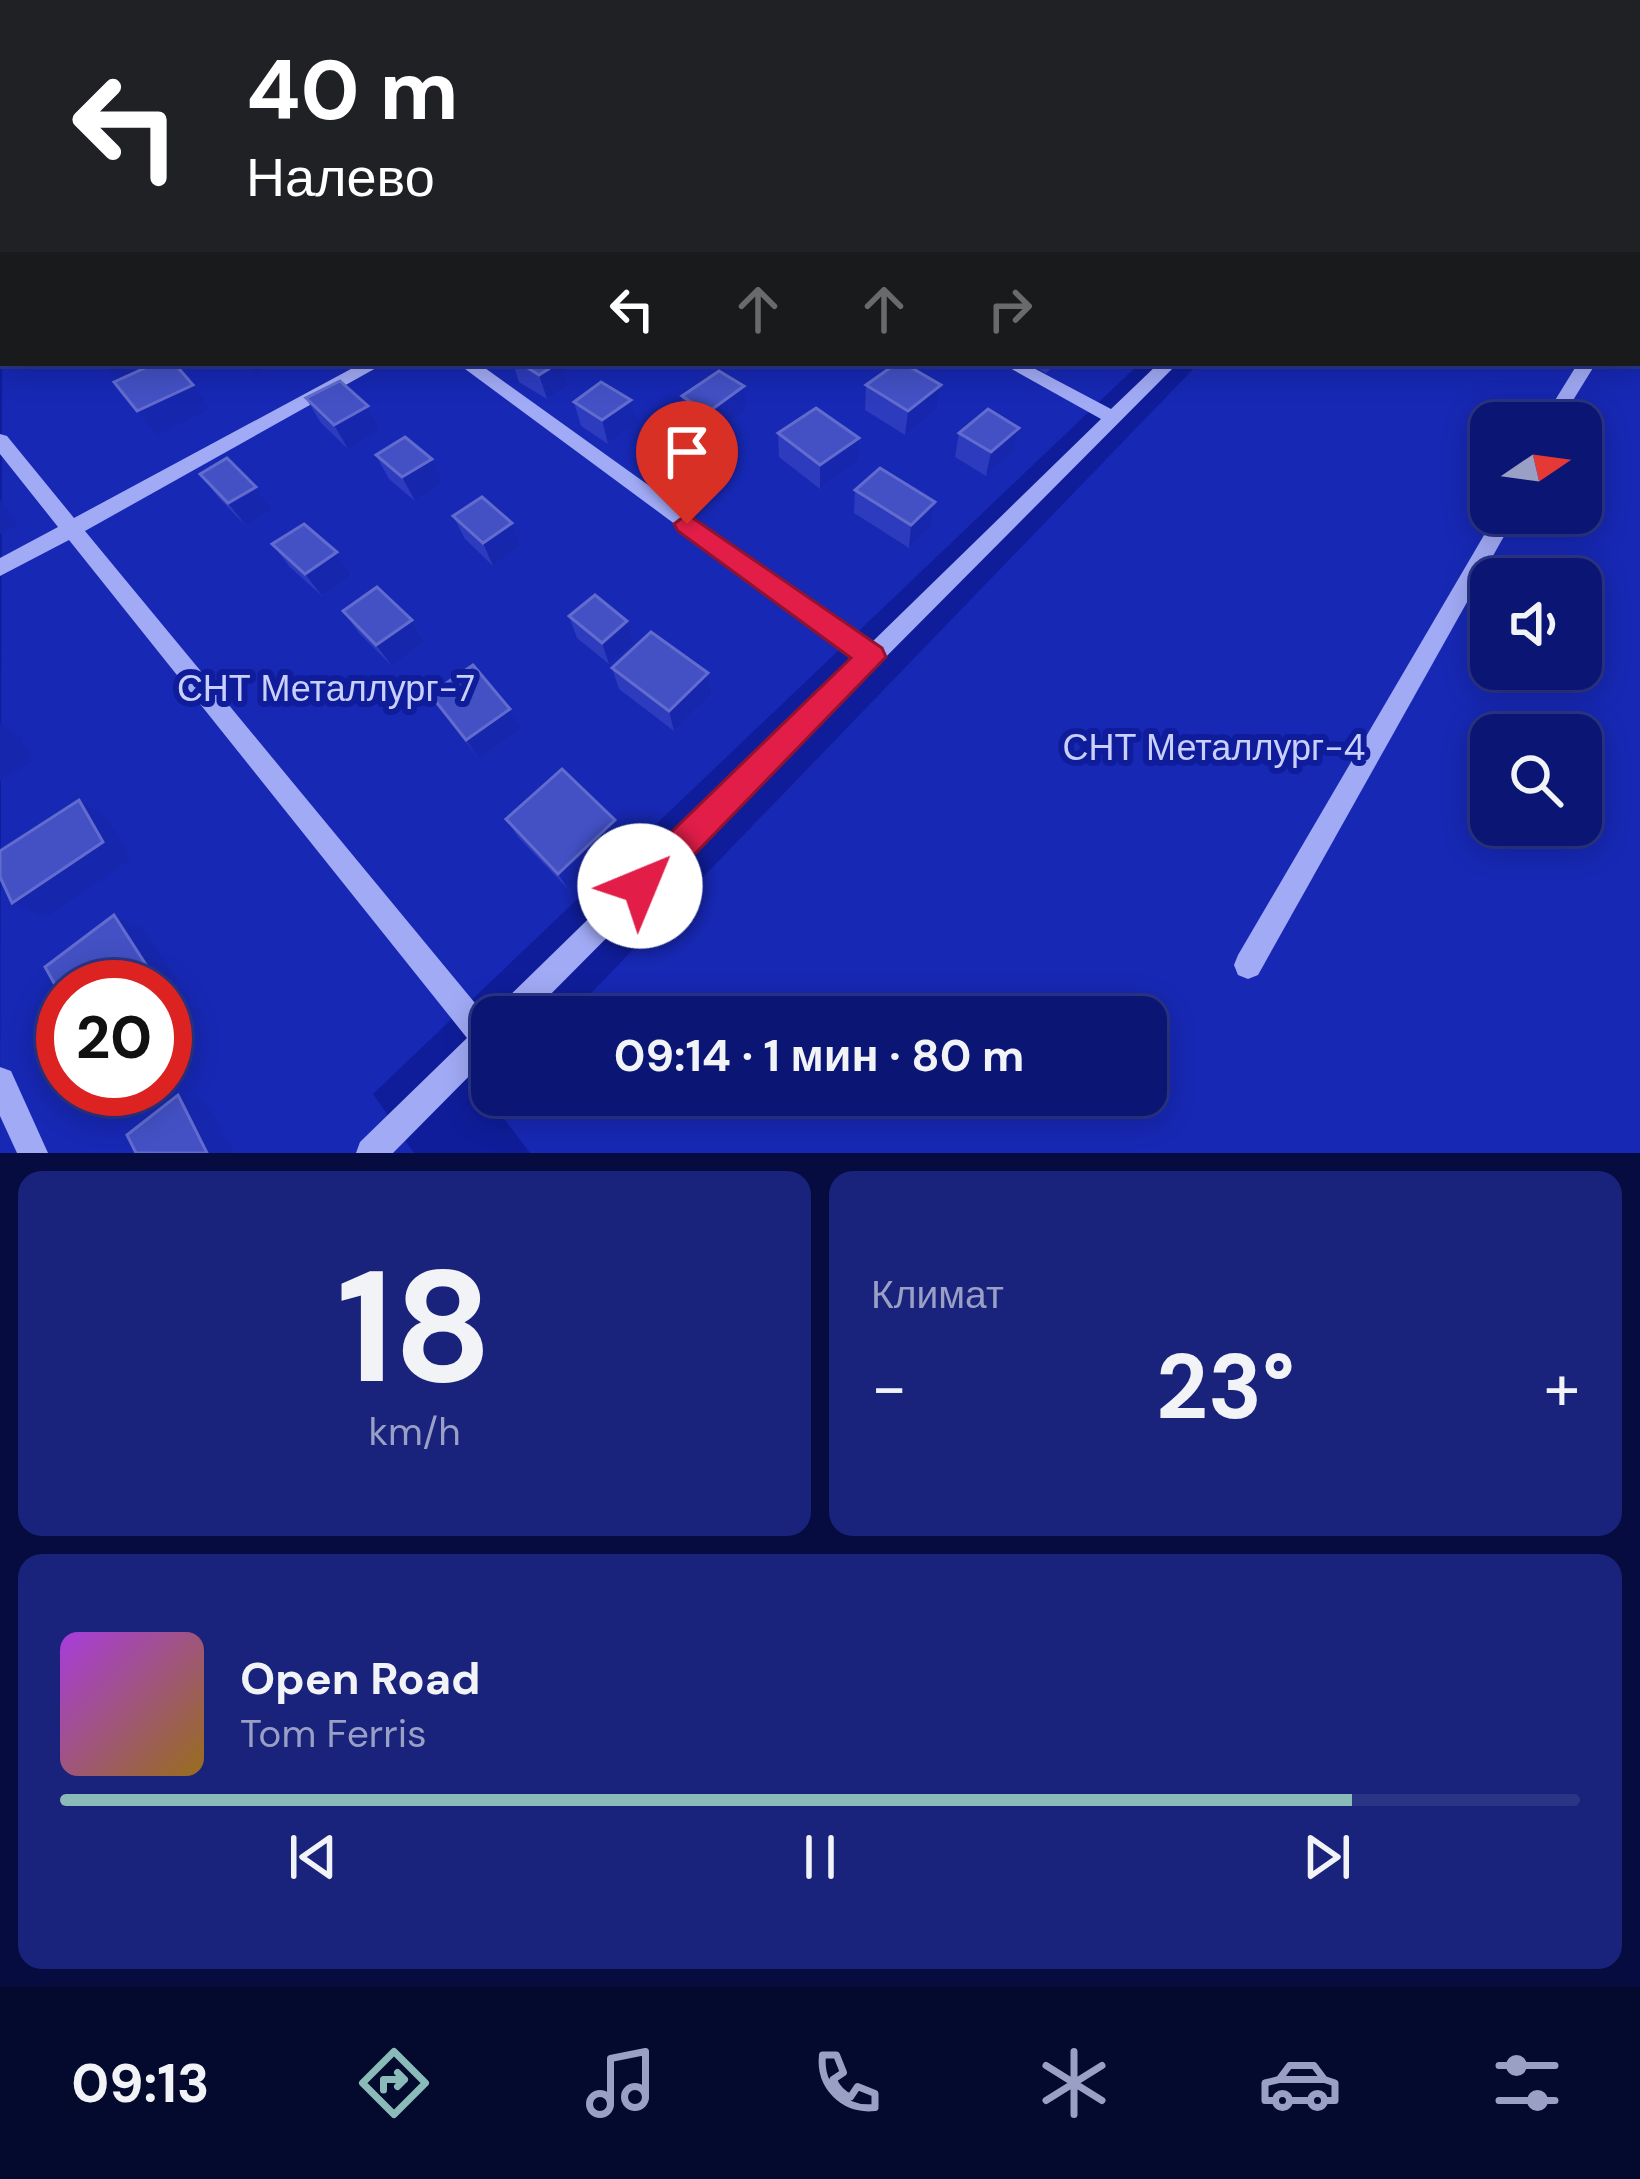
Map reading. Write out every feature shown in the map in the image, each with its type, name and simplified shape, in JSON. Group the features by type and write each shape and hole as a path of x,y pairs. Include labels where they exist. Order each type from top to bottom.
{"lane":[{"path":"0,568 370,366"},
{"path":"470,366 872,657"},
{"path":"1016,366 1113,418"},
{"path":"528,996 1165,366"},
{"path":"1563,402 1585,366"},
{"path":"0,441 471,1001"},
{"path":"1248,965 1495,534"},
{"path":"370,1153 471,1053"},
{"path":"0,1082 33,1153"}],"green space":[{"name":"СНТ Металлург-7","path":"2,366 1137,366 471,996 373,1094 414,1153 0,1153"},
{"name":"СНТ Металлург-4","path":"1196,366 1640,366 1640,1153 530,1153 502,1116 1167,1116 1167,996 588,996"}],"building":[{"path":"149,366 177,366 193,385 137,411 114,382"},
{"path":"525,366 553,366 539,375"},
{"path":"893,366 908,366 941,385 908,411 866,385"},
{"path":"719,371 744,386 707,413 682,396"},
{"path":"340,381 368,406 334,425 306,398"},
{"path":"601,382 631,400 602,420 574,402"},
{"path":"816,408 859,438 820,465 778,433"},
{"path":"988,409 1019,428 991,452 959,433"},
{"path":"405,437 432,459 402,477 376,455"},
{"path":"227,458 256,487 228,503 200,474"},
{"path":"880,468 935,502 911,525 855,490"},
{"path":"482,497 512,523 483,543 453,516"},
{"path":"304,524 337,552 305,574 272,544"},
{"path":"377,587 412,620 376,645 343,611"},
{"path":"595,595 627,621 602,643 569,616"},
{"path":"651,632 708,673 669,711 612,668"},
{"path":"473,665 510,709 466,740 430,694"},
{"path":"562,769 615,820 558,874 506,819"},
{"path":"79,800 103,842 12,903 0,877 0,851"},
{"path":"114,915 143,960 54,960"},
{"path":"151,1116 188,1116 207,1153 136,1153 127,1135"}],"route":[{"path":"640,886 872,657 687,524"}]}
